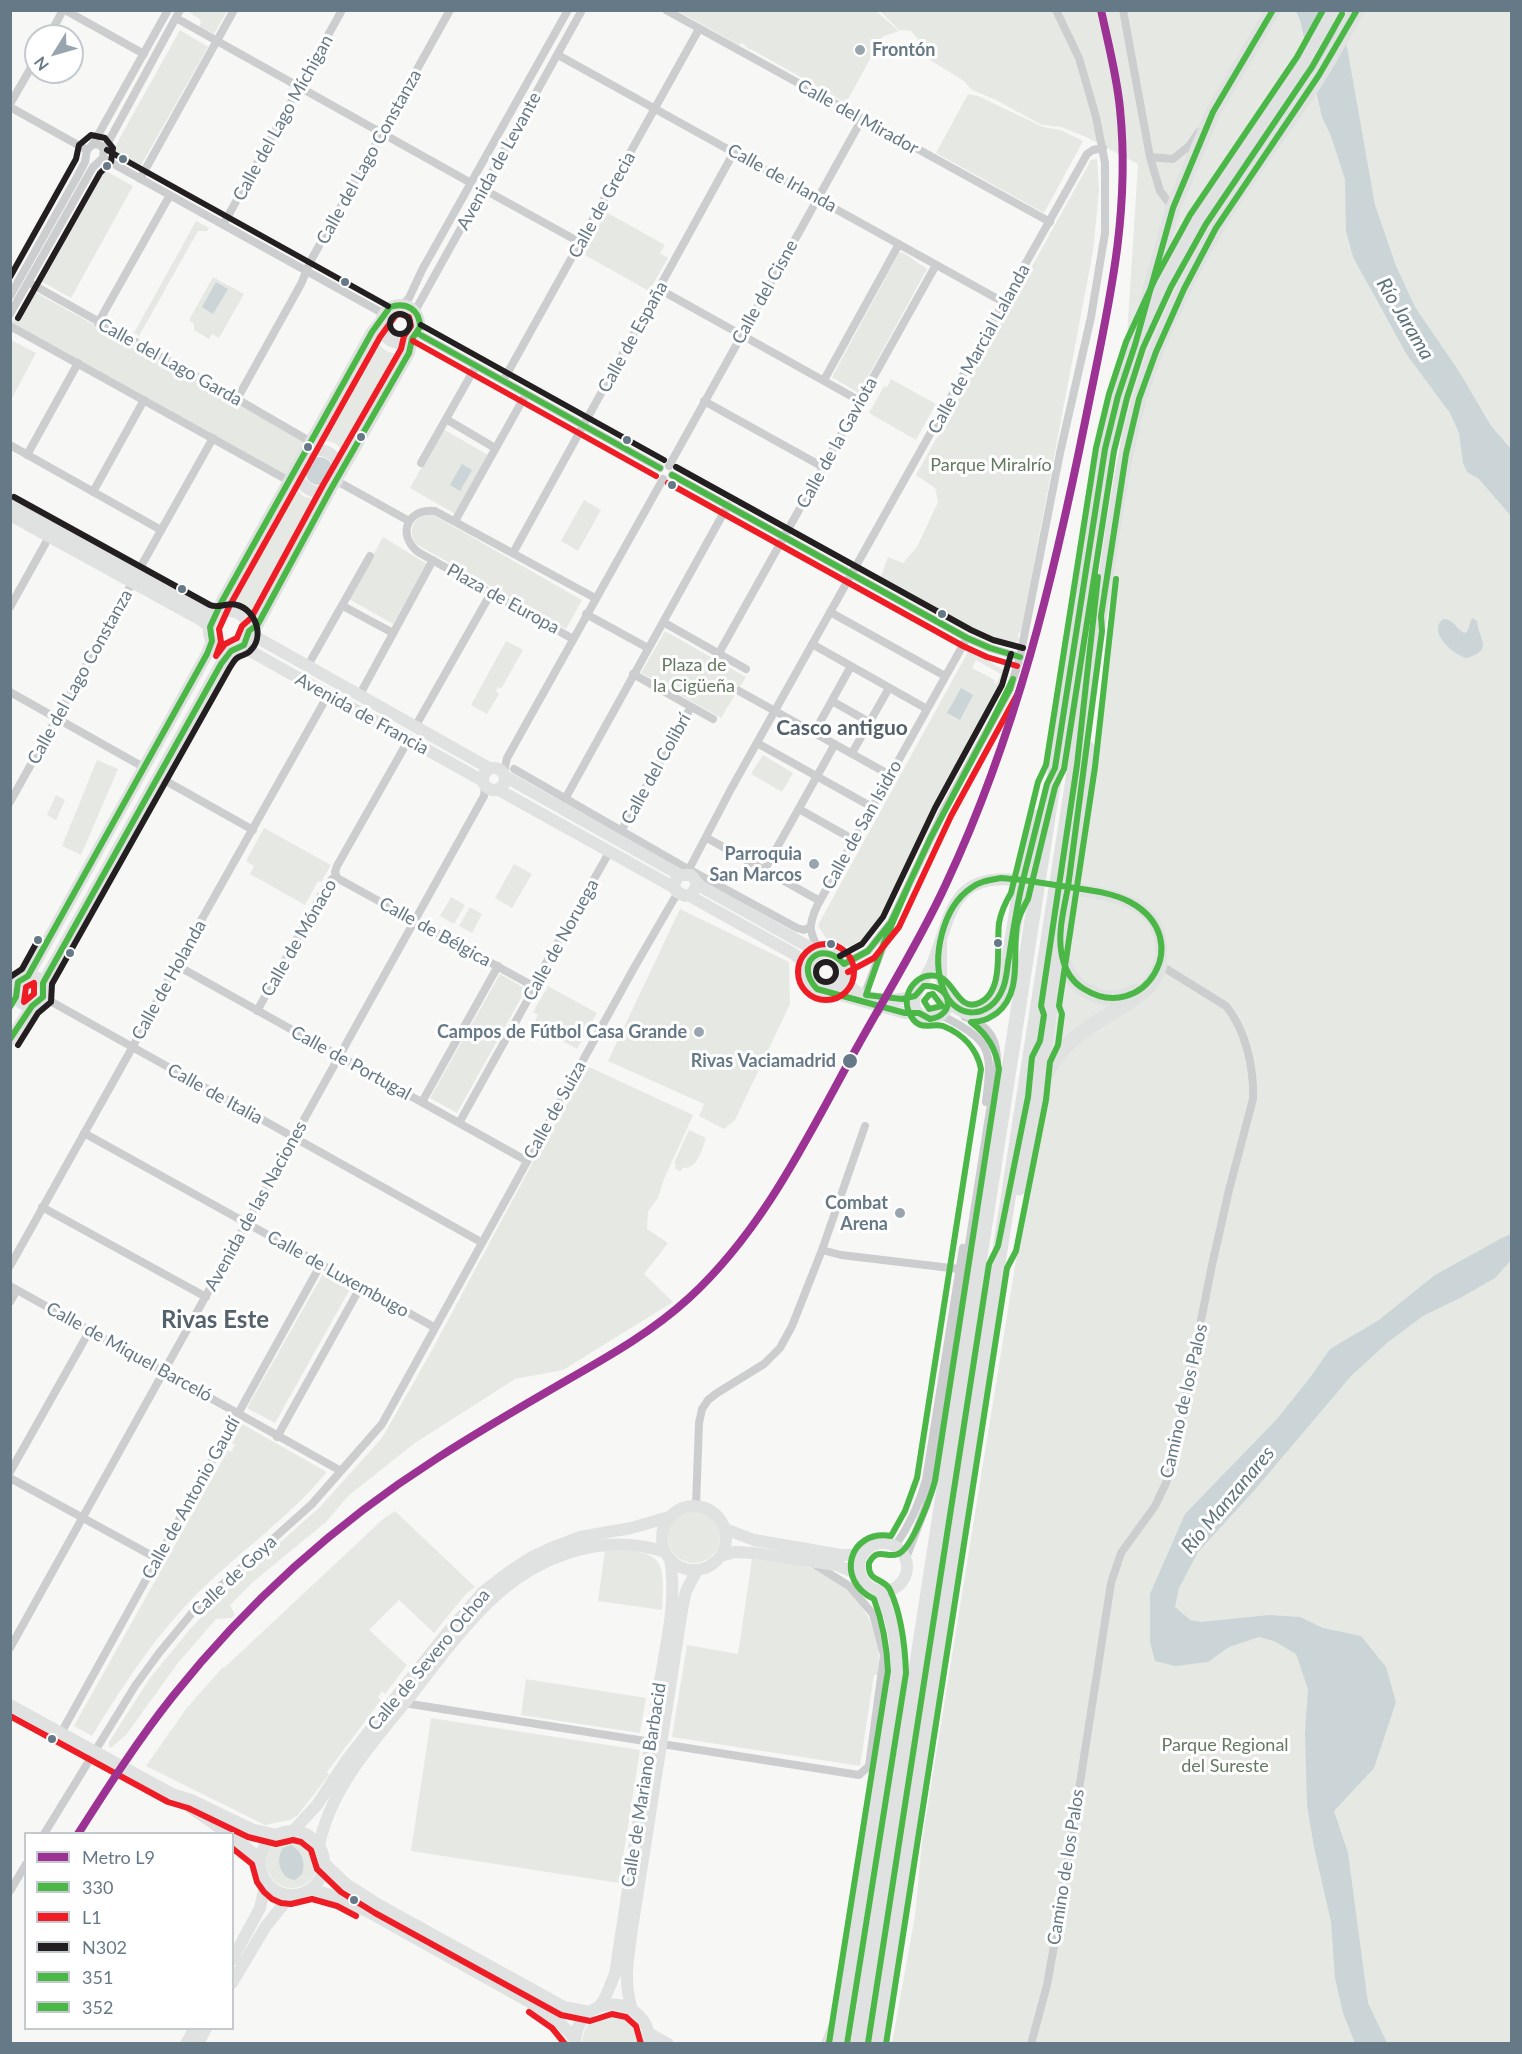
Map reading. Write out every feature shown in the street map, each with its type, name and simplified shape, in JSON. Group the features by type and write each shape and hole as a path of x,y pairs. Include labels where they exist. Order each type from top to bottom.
{"highway":[{"path":"858,2043 986,1229 1105,448 1173,208 1214,112 1273,10"},
{"path":"1135,345 1163,283 1198,219 1305,62 1334,10"},
{"path":"877,2043 1091,663 1101,616 1126,454 1139,399 1152,361 1184,289 1216,228 1320,75 1357,10"},
{"path":"998,1265 1007,1249 1037,1098 1086,766 1102,631 1101,616"},
{"path":"945,1002 962,1011 975,1013 988,1009 1004,987 1019,897 1047,784 1055,768"},
{"path":"1062,930 1064,964 1072,979 1082,989 1097,996 1111,998 1130,995 1143,987 1160,965"},
{"path":"1037,1098 1049,1065 1070,1041 1099,1020 1137,998 1157,977 1160,965"}],"street":[{"path":"56,24 64,10 144,54"},
{"path":"10,296 168,10"},
{"path":"140,179 234,10"},
{"name":"Calle del Lago Míchigan","path":"223,225 342,10"},
{"name":"Calle del Lago Constanza","path":"237,399 450,10"},
{"name":"Avenida de Levante","path":"403,304 409,298 422,270 568,10"},
{"name":"Avenida de Levante","path":"415,311 582,10"},
{"name":"Calle del Mirador","path":"666,10 1050,222"},
{"path":"866,995 891,922 944,812 1016,676 1060,453 1103,254 1106,206 1103,148 1089,88 1079,58 1056,10"},
{"path":"1123,10 1150,157 1160,191 1173,208"},
{"path":"10,314 94,165 103,154 178,14 217,42 471,183"},
{"name":"Calle de Grecia","path":"503,381 699,28"},
{"name":"Calle de Irlanda","path":"558,55 1005,303"},
{"path":"24,83 11,108 89,151"},
{"path":"1150,157 1173,159 1189,146 1214,112"},
{"name":"Calle del Cisne","path":"664,467 704,401 862,119"},
{"path":"89,151 100,145 103,154 140,179 306,272 382,318"},
{"name":"Calle de Marcial Lalanda","path":"685,872 707,838 707,833 812,644 1087,154 1103,148"},
{"path":"89,151 88,163 94,165"},
{"name":"Calle de España","path":"513,553 734,152"},
{"path":"483,189 581,243"},
{"path":"98,323 170,195"},
{"path":"824,380 899,244"},
{"name":"Calle de la Gaviota","path":"719,653 936,264"},
{"name":"Calle del Lago Garda","path":"28,282 311,442"},
{"path":"659,290 860,401"},
{"path":"10,1041 32,1006 43,997 43,983 220,664 246,641 249,632 258,624 409,353 420,319 415,311 403,304 390,307 372,332 295,468 221,603 214,620 212,641 207,654 28,976"},
{"path":"382,318 382,331 388,339 398,343 415,336 672,470 672,475"},
{"path":"10,326 289,481"},
{"path":"27,455 78,363"},
{"path":"421,463 476,366"},
{"path":"455,521 526,394"},
{"path":"93,492 144,400"},
{"path":"704,401 823,467"},
{"path":"446,419 495,448"},
{"name":"Calle del Lago Constanza","path":"10,802 213,438"},
{"path":"10,445 161,530"},
{"path":"295,468 302,485 311,492 321,493 336,481 338,463 332,454 327,451 314,450 304,454"},
{"path":"664,467 659,474 668,479 672,475"},
{"path":"672,475 967,638 1020,657"},
{"path":"663,478 502,769 506,782 489,789 485,772 502,769 565,799 685,872 801,929 810,927 820,953"},
{"path":"336,481 409,521 421,512 430,510 440,513 595,598"},
{"path":"10,505 134,579"},
{"path":"565,799 728,505"},
{"path":"10,515 214,620"},
{"name":"Plaza de Europa","path":"409,521 406,530 409,543 418,552 573,639"},
{"path":"10,607 49,537"},
{"path":"307,667 370,556"},
{"name":"Plaza de Europa","path":"358,696 433,560"},
{"path":"415,727 490,593"},
{"path":"343,606 393,633"},
{"path":"214,620 226,612 236,612 244,618 249,632"},
{"path":"830,612 945,676"},
{"path":"586,614 648,648"},
{"path":"663,622 746,669"},
{"name":"Avenida de Francia","path":"249,632 415,727 502,769 694,877 696,883 820,953"},
{"name":"Calle de San Isidro","path":"810,927 820,901 967,638"},
{"path":"212,641 223,650 236,649"},
{"path":"812,644 927,709"},
{"name":"Avenida de Francia","path":"236,649 252,652 409,740 489,789 610,851 794,954 807,966"},
{"path":"814,733 851,666"},
{"path":"633,674 713,719"},
{"path":"852,753 889,688"},
{"path":"739,691 890,775"},
{"path":"10,692 145,768"},
{"name":"Calle de Holanda","path":"10,1266 328,695"},
{"path":"832,701 869,722"},
{"name":"Calle del Colibrí","path":"621,831 691,707"},
{"name":"Calle de Mónaco","path":"257,1011 324,890 332,879 337,878 335,872 337,866 409,740"},
{"path":"757,743 872,807"},
{"path":"765,869 835,744"},
{"path":"157,776 253,830"},
{"name":"Avenida de las Naciones","path":"10,1648 489,789"},
{"path":"799,809 854,840"},
{"path":"707,838 820,901"},
{"name":"Calle de Noruega","path":"459,1123 610,851"},
{"path":"685,872 676,878 680,892 696,888 696,883"},
{"name":"Calle de Bélgica","path":"337,878 533,986"},
{"path":"919,1013 915,1004 918,992 941,942 951,912 964,892 975,884 989,879 1016,880"},
{"path":"1075,889 1124,898 1142,909 1155,926 1161,940 1160,965"},
{"name":"Calle de Suiza","path":"434,1327 634,968 680,892"},
{"path":"827,991 838,987 844,971 868,951 891,922"},
{"path":"906,1558 926,1506 932,1481 997,1065 997,1049 987,1030 945,1002 941,977 941,942"},
{"path":"895,1546 909,1526 920,1504 926,1480 990,1069 986,1051 981,1042 964,1026 945,1002 930,985 918,992 893,999 866,995 851,988 840,959 833,954 820,953 812,958 807,966 807,976 811,985 819,990 904,1013 919,1013 930,1018 945,1002"},
{"name":"Calle de Portugal","path":"176,965 526,1161"},
{"name":"Camino de los Palos","path":"1031,2043 1050,1969 1111,1583 1121,1553 1155,1506 1173,1462 1220,1230 1253,1099 1250,1062 1243,1038 1227,1006 1160,965"},
{"path":"422,1102 498,966"},
{"path":"32,1006 22,1004 13,993 21,979 28,976 43,983"},
{"name":"Calle de Italia","path":"43,997 481,1242"},
{"path":"696,1505 699,1423 702,1409 708,1400 764,1364 780,1348 792,1326 822,1250 865,1126"},
{"name":"Calle de Luxembugo","path":"84,1133 434,1327"},
{"path":"42,1207 206,1297"},
{"path":"822,1250 841,1255 959,1269"},
{"name":"Calle de Antonio Gaudí","path":"61,1732 321,1264"},
{"path":"277,1437 362,1286"},
{"path":"10,1302 14,1288"},
{"name":"Calle de Miquel Barceló","path":"14,1288 341,1472"},
{"name":"Calle de Goya","path":"45,1832 99,1754 135,1686 159,1653 192,1613 285,1529 341,1472 382,1424 434,1327"},
{"path":"10,1472 90,1330"},
{"path":"10,1478 158,1559"},
{"path":"721,1556 725,1548 725,1529 711,1510 696,1505 686,1506 676,1510 669,1517 663,1528 662,1540 667,1556 678,1566 687,1569 706,1568 721,1556 735,1552 749,1552 840,1566 860,1575"},
{"name":"Calle de Severo Ochoa","path":"293,1831 317,1804 346,1761 396,1697 483,1592 514,1568 556,1546 580,1537 631,1528 669,1517"},
{"path":"725,1529 754,1540 841,1555 862,1555"},
{"path":"888,1543 901,1551 906,1558 908,1566 903,1582 889,1591 873,1590 866,1585 860,1575 859,1562 862,1555 873,1545 888,1543"},
{"name":"Calle de Severo Ochoa","path":"319,1846 327,1814 355,1767 466,1627 490,1601 511,1583 568,1552 608,1544 633,1544 667,1556"},
{"name":"Calle de Mariano Barbacid","path":"632,2010 626,1978 671,1616 672,1575 667,1556"},
{"path":"404,1703 859,1775 869,1766 884,1656 873,1614 860,1597 837,1577 811,1562"},
{"name":"Calle de Mariano Barbacid","path":"575,2042 579,2024 604,1998 615,1974 683,1604 686,1591 697,1570"},
{"path":"838,2043 897,1672 893,1621 881,1592"},
{"path":"10,1705 172,1794 191,1800 251,1829 276,1835 293,1831 304,1833 319,1846 324,1863 318,1882 311,1889 291,1895 273,1888 266,1881 261,1873 260,1859 268,1842 276,1835"},
{"path":"172,1794 187,1807 226,1832"},
{"path":"234,1837 260,1859"},
{"path":"324,1863 346,1884 388,1910 564,2007 594,2009 616,2004 632,2010 644,2020 650,2039 668,2043"},
{"path":"10,1891 24,1867"},
{"path":"234,1956 260,1908 266,1881"},
{"path":"311,1889 338,1897 374,1915 535,2005 569,2031 575,2042"},
{"path":"234,1980 266,1926 291,1895"},
{"path":"828,2043 846,1989"},
{"path":"186,2043 194,2030"},
{"path":"198,2043 206,2030"}],"green space":[{"path":"191,10 227,11 214,34 199,26 200,19 190,13"},
{"path":"678,11 876,11 899,31 882,37 846,103 750,50 742,43 739,45"},
{"name":"Parque Regional del Sureste","path":"880,11 1511,11 1511,2043 892,2043 915,1916 922,1841 1102,728 1138,164 1086,137 1061,127 1042,125 972,90 964,81 927,58 918,50 918,39 911,31 899,30"},
{"path":"180,30 208,47 140,167 112,152"},
{"path":"968,94 978,96 1043,127 1061,130 1083,141 1044,213 936,153"},
{"name":"Parque Miralrío","path":"1097,159 1099,191 1093,251 1021,632 1018,634 1019,641 1009,644 989,639 880,579 888,557 903,563 917,547 938,502 935,488 916,475 1091,160"},
{"path":"106,171 133,186 71,298 41,281 100,174"},
{"path":"606,212 665,245 660,253 668,258 649,291 583,254"},
{"path":"196,221 209,228 207,231 198,231 139,336 134,333"},
{"path":"902,252 927,269 858,393 832,377 899,253"},
{"path":"213,277 244,294 219,338 212,334 209,339 194,330 194,324 189,320"},
{"path":"31,290 307,442 286,477 12,323"},
{"path":"11,340 36,353 11,400"},
{"path":"376,342 386,351 396,354 342,450 335,443 323,440"},
{"path":"889,378 936,404 916,440 869,413 884,386 887,387 891,380"},
{"path":"443,429 488,455 455,514 410,488"},
{"path":"297,489 304,497 316,499 250,613 232,603"},
{"path":"584,500 601,510 578,551 561,541"},
{"path":"430,514 582,600 566,629 416,544 412,534 413,525 419,518"},
{"path":"383,537 427,564 393,624 349,599"},
{"name":"Plaza de la Cigüeña","path":"665,631 746,677 721,718 641,673"},
{"path":"506,641 523,650 501,689 498,687 496,691 499,694 487,714 471,705"},
{"path":"969,650 1009,673 967,748 871,933 857,947 843,946 825,937 818,925","holes":["976,660 1001,674 996,684 995,680 972,668"]},
{"path":"763,755 793,773 782,792 751,774"},
{"path":"97,760 118,769 81,855 62,846"},
{"path":"56,795 65,800 56,820 47,815"},
{"path":"264,828 331,865 321,882 318,881 305,905 250,874 254,866 246,861"},
{"path":"514,864 532,874 512,908 495,898"},
{"path":"451,897 465,905 454,924 440,916"},
{"path":"470,907 482,914 472,933 459,926"},
{"name":"Campos de Fútbol Casa Grande","path":"680,909 789,962 790,1004 735,1120 724,1129 699,1116 704,1104 608,1061"},
{"path":"500,974 526,989 457,1113 430,1098"},
{"path":"548,986 597,1013 577,1049 533,1025 538,1015 533,1012"},
{"path":"589,1067 693,1115 664,1179 658,1198 648,1211 647,1229 668,1243 644,1274 673,1302 563,1370 515,1379 415,1443 348,1496 326,1522 253,1582 230,1605 235,1615 232,1618 216,1619 178,1663 126,1735 111,1748 109,1742 150,1678 191,1628 231,1586 319,1508 382,1438 540,1149"},
{"path":"689,1130 706,1138 696,1162 683,1168 680,1172 675,1168 674,1163"},
{"path":"323,1274 350,1289 275,1423 247,1408"},
{"path":"242,1424 326,1473 282,1518 188,1603 130,1676 92,1736 74,1726 228,1450 231,1452 235,1445 232,1443"},
{"path":"395,1511 475,1587 466,1594 434,1633 399,1600 369,1630 407,1665 385,1694 382,1691 378,1697 381,1700 327,1772 329,1775 297,1816 290,1820 265,1825 146,1766 186,1709 222,1668 382,1520"},
{"path":"689,1511 699,1511 708,1515 716,1523 720,1537 716,1551 708,1559 699,1563 689,1563 680,1559 672,1551 668,1542 668,1532 672,1523 680,1515"},
{"path":"605,1550 638,1552 656,1560 663,1578 662,1610 598,1601"},
{"path":"752,1559 807,1567 834,1579 856,1599 871,1624 879,1652 878,1675 874,1675 860,1766 672,1737 687,1645 738,1654"},
{"path":"526,1679 646,1698 640,1733 521,1715"},
{"path":"431,1718 640,1750 619,1883 411,1851"},
{"path":"292,1836 306,1840 314,1848 318,1862 314,1876 306,1884 292,1888 278,1884 270,1876 266,1862 270,1848 278,1840"},
{"path":"608,2011 622,2013 633,2020 640,2030 644,2044 582,2044 584,2032 589,2023"}],"water":[{"name":"Río Jarama","path":"1296,11 1326,11 1347,47 1375,205 1396,266 1415,307 1460,373 1491,426 1511,449 1511,516 1479,479 1467,472 1463,463 1459,433 1450,413 1407,355 1353,257 1346,231 1345,179 1331,136 1322,117"},
{"path":"216,282 228,289 213,314 202,307"},
{"path":"319,457 329,461 333,471 329,481 319,485 309,481 305,471 309,461"},
{"path":"462,464 472,470 460,491 450,485"},
{"path":"1472,618 1477,621 1483,648 1467,658 1449,648 1438,630 1439,624 1446,619 1464,633 1467,632"},
{"path":"961,688 973,695 960,720 947,713"},
{"name":"Río Manzanares","path":"1511,1234 1511,1260 1495,1278 1423,1316 1388,1342 1351,1376 1252,1493 1198,1552 1179,1588 1175,1607 1190,1620 1201,1622 1269,1615 1300,1617 1323,1628 1361,1636 1386,1667 1396,1702 1374,1768 1334,1811 1348,1853 1368,2003 1387,2043 1355,2043 1343,2013 1335,1978 1331,1922 1307,1805 1305,1733 1308,1689 1296,1654 1274,1641 1259,1637 1229,1647 1208,1662 1175,1666 1155,1661 1150,1642 1150,1594 1185,1514 1277,1419 1330,1349 1379,1320 1435,1275"},
{"path":"291,1845 298,1850 303,1861 302,1874 295,1880 286,1876 279,1863 283,1848"}],"railway":[{"path":"879,1014 897,977"}],"metro line":[{"name":"L9","path":"79,1832 135,1747 173,1696 201,1662 262,1597 328,1538 399,1484 485,1428 616,1352 675,1310 715,1272 738,1245 779,1186 816,1123 924,929 971,828 1013,713 1046,596 1074,477 1102,340 1120,226 1123,149 1120,109 1115,72 1101,10"}],"transit line":[{"name":"330","path":"1023,880 1047,784 1055,768 1105,449 1118,396 1135,345 1173,208 1213,112 1273,10"},
{"name":"352","path":"829,2043 888,1671 884,1635 877,1608 874,1599 862,1591 854,1581 851,1569 852,1558 856,1548 865,1540 876,1536 891,1536 905,1511 917,1478 981,1069 976,1055 957,1033 943,1026 925,1026 917,1023 909,1012 907,997 913,984 925,976 932,975 945,980 962,1000 972,1005 987,997 993,989 998,967 1000,919 1011,893 1038,782 1046,765 1096,448 1109,394 1126,342 1155,279 1190,215 1297,57 1323,10"},
{"name":"330","path":"1068,887 1102,631 1101,616 1126,454 1139,399 1156,352 1184,289 1216,228 1319,75 1357,10"},
{"name":"351","path":"847,2044 906,1673 902,1631 894,1600 887,1586 873,1577 869,1563 879,1554 898,1554 909,1543 930,1498 935,1481 999,1069 990,1043 971,1022 985,1020 997,1013 1005,1004 1013,984 1017,925 1028,899 1055,787 1064,769 1114,451 1127,398 1143,348 1171,287 1206,224 1312,67 1342,14"},
{"name":"N302","path":"10,277 76,159 79,145 91,135 105,138 113,148 111,162 100,173 18,318"},
{"name":"N302","path":"107,150 388,306"},
{"name":"330","path":"10,1007 16,997 18,982 28,976 207,654 212,641 210,627 221,603 372,332 390,307 401,305 411,308 418,316 420,327 412,339 409,353 331,489 258,624 249,631 244,645 231,651 221,664 43,983 43,997 32,1006 10,1039"},
{"name":"N302","path":"396,314 404,314 410,320 410,324 410,328 404,334 396,334 390,328 390,320 396,314"},
{"name":"L1","path":"400,314 409,317 411,326 404,336 401,349 323,485 251,618 242,626 237,638 225,644 216,656 221,642 219,629 229,607 380,337 396,315 400,314"},
{"name":"N302","path":"421,325 664,460"},
{"name":"330","path":"417,333 660,468"},
{"name":"L1","path":"413,341 656,476"},
{"name":"N302","path":"676,467 971,630 993,640 1023,648"},
{"name":"330","path":"672,475 967,638 1020,657"},
{"name":"L1","path":"668,483 963,646 987,657 1017,666"},
{"name":"N302","path":"14,497 210,605 234,604 244,608 253,618 257,632 255,645 249,652 236,659 229,669 52,984 51,1002 38,1013 18,1045"},
{"name":"352","path":"868,2043 989,1264 998,1246 1028,1097 1032,1057 1040,1041 1044,1015 1041,1006 1077,765 1098,577"},
{"name":"351","path":"886,2044 1007,1268 1016,1251 1046,1100 1050,1062 1058,1045 1062,1014 1059,1006 1095,767 1116,579"},
{"name":"N302","path":"840,956 862,944 883,917 935,808 1002,685 1011,654"},
{"name":"L1","path":"848,972 874,958 899,927 951,816 1018,693 1029,660"},
{"name":"330","path":"984,737 1013,679"},
{"name":"330","path":"984,737 1013,679"},
{"name":"330","path":"930,839 984,737"},
{"name":"330","path":"930,839 984,737"},
{"name":"330","path":"909,884 930,839"},
{"name":"330","path":"909,884 930,839"},
{"name":"330","path":"1001,878 1023,880 1006,977 997,999 990,1006 982,1011 964,1011 948,999 943,988 938,962 942,933 953,907 961,896 978,884 1001,878"},
{"name":"330","path":"1023,880 1068,887"},
{"name":"330","path":"909,884 884,943 866,995 902,999 915,996 924,986 933,987 941,990 948,1000 944,1012 930,1019 919,1013 905,1013 817,989 810,980 808,971 813,957 827,953 844,964 868,951 891,922 909,884"},
{"name":"330","path":"1068,887 1123,899 1150,918 1160,936 1161,956 1155,973 1142,987 1126,996 1106,997 1084,989 1070,975 1062,956 1060,939 1068,887"},
{"name":"N302","path":"10,977 22,969 38,940"},
{"name":"L1","path":"820,944 832,944 842,948 850,956 854,972 850,988 842,996 832,1000 820,1000 810,996 802,988 798,978 798,966 802,956 810,948 820,944"},
{"name":"N302","path":"822,962 830,962 836,968 836,972 836,976 830,982 822,982 816,976 816,968 822,962"},
{"name":"L1","path":"34,983 34,994 24,1002 26,987 34,983"},
{"name":"351","path":"933,994 942,1006 929,1009 924,1001 933,994"},
{"name":"L1","path":"10,1716 168,1802 188,1808 248,1837 276,1844 293,1840 301,1842 311,1850 317,1869 341,1892 375,1913 561,2015 590,2021 612,2014 626,2017 636,2026 641,2044"},
{"name":"L1","path":"234,1850 252,1864 257,1882 272,1899 291,1904 312,1899 337,1906 356,1916"},
{"name":"L1","path":"529,2012 552,2028 565,2044"}],"place":[{"name":"Frontón","path":"860,50"},
{"name":"Parroquia San Marcos","path":"814,864"},
{"name":"Campos de Fútbol Casa Grande","path":"699,1032"},
{"name":"Rivas Vaciamadrid","path":"850,1061"},
{"name":"Combat Arena","path":"900,1213"}],"district":[{"name":"Casco antiguo","path":"842,728"},
{"name":"Rivas Este","path":"215,1320"}]}
